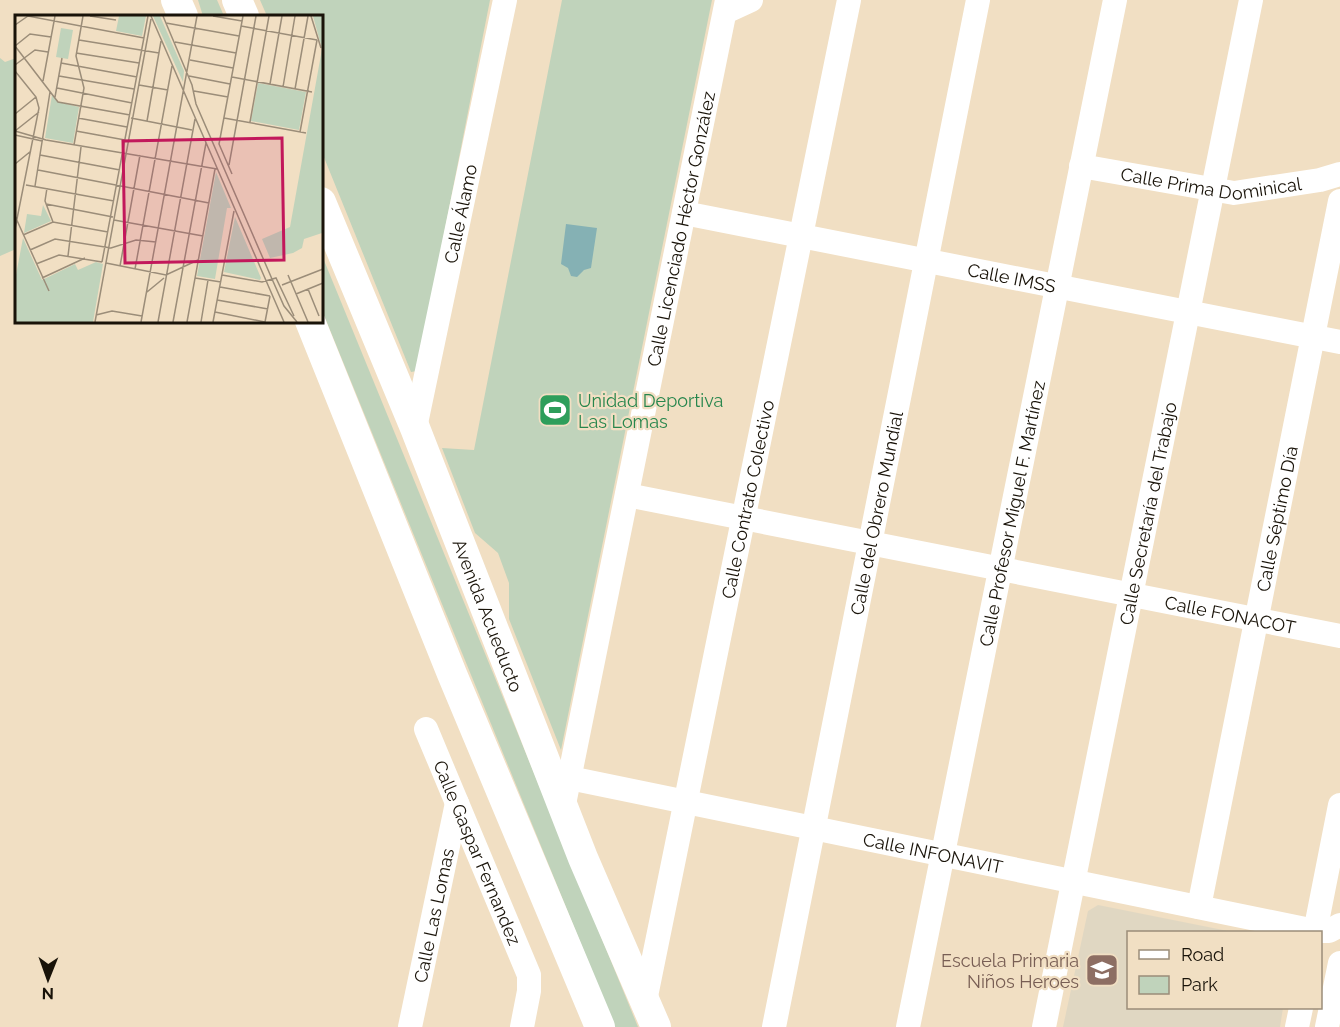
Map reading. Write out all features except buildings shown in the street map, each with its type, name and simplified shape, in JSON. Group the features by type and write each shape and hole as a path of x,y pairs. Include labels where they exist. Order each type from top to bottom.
{"main road":[{"path":"176,0 183,15"},
{"path":"237,0 244,15"},
{"name":"Avenida Acueducto","path":"322,204 559,776 563,809 602,906 650,1014"},
{"path":"310,322 452,674 600,1027"}],"street":[{"name":"Calle Álamo","path":"415,429 505,0"},
{"path":"726,6 752,0"},
{"name":"Calle Contrato Colectivo","path":"650,1014 686,802 849,0"},
{"name":"Calle del Obrero Mundial","path":"774,1027 978,0"},
{"name":"Calle Profesor Miguel F. Martínez","path":"908,1027 1115,0"},
{"name":"Calle Secretaría del Trabajo","path":"1044,1027 1251,0"},
{"name":"Calle Licenciado Héctor González","path":"559,776 627,495 726,6"},
{"name":"Calle Prima Dominical","path":"1081,166 1234,194 1320,180 1340,174"},
{"name":"Calle Séptimo Día","path":"1199,907 1340,201"},
{"name":"Calle IMSS","path":"684,213 1340,342"},
{"name":"Calle FONACOT","path":"627,495 1340,636"},
{"name":"Calle Gaspar Fernandez","path":"426,729 529,975 529,991 522,1027"},
{"name":"Calle INFONAVIT","path":"559,776 1310,931"},
{"name":"Calle Las Lomas","path":"410,1027 457,803"},
{"path":"1315,931 1340,805"},
{"path":"1322,932 1329,931 1340,925"},
{"path":"1327,1027 1340,963"},
{"path":"1297,1027 1301,1009"}],"shaded area":[{"name":"Escuela Primaria Niños Heroes","path":"1098,905 1228,931 1127,931 1127,1009 1283,1009 1280,1027 1063,1027 1088,911"}],"green space":[{"path":"198,0 217,0 224,15 203,15"},
{"path":"260,0 490,0 417,371 411,372 322,152 322,15 267,15"},
{"name":"Unidad Deportiva Las Lomas","path":"562,0 712,0 561,750 509,619 509,583 498,553 475,533 442,448 474,450"},
{"path":"0,58 5,62 15,58 15,249 0,256"},
{"path":"322,255 638,1027 615,1027 322,310"}],"water":[{"path":"566,224 597,228 591,268 584,270 577,277 571,276 568,268 561,264"}],"place":[{"name":"Unidad Deportiva Las Lomas","path":"555,410"},
{"name":"Escuela Primaria Niños Heroes","path":"1102,970"}]}
